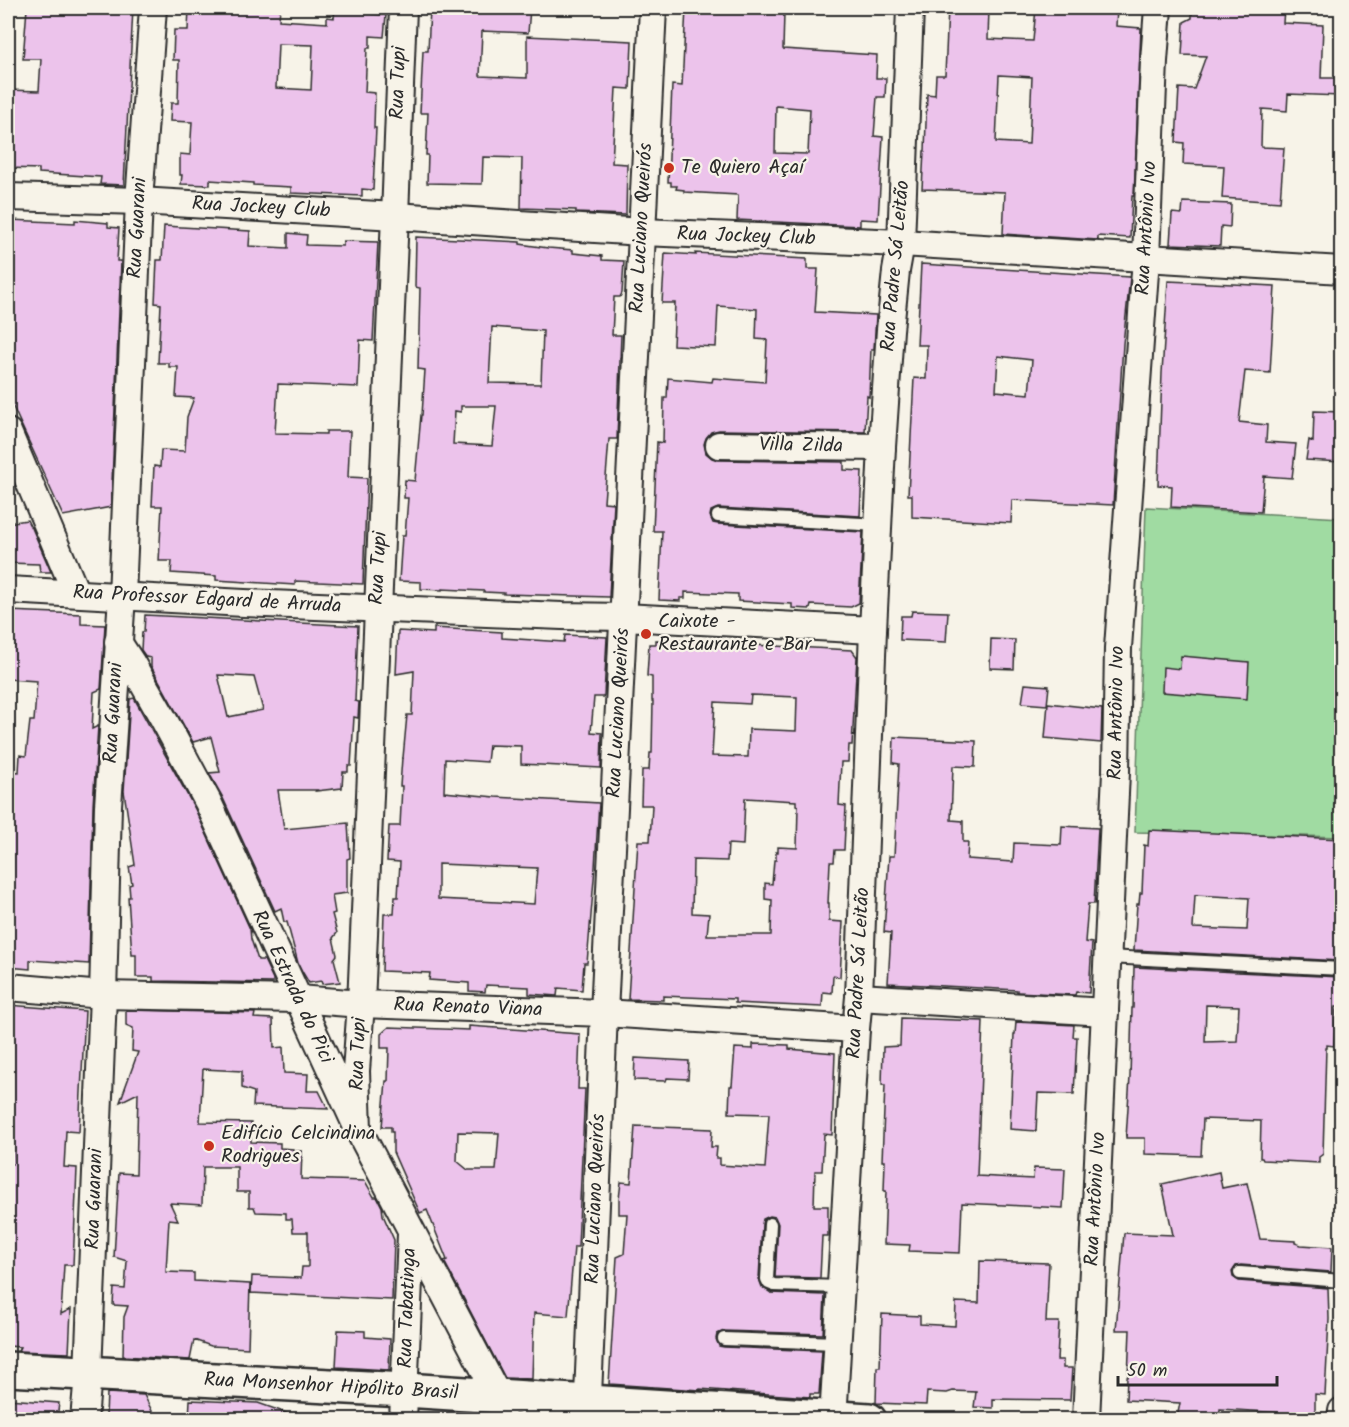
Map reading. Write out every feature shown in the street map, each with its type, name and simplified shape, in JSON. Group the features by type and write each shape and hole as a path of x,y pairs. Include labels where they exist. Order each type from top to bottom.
{"main road":[{"name":"Rua Monsenhor Hipólito Brasil","path":"8,1370 88,1374 404,1405 869,1419"}],"street":[{"name":"Rua Guarani","path":"84,1419 88,1374 104,995 108,806 122,596 139,201 153,8"},
{"name":"Rua Tupi","path":"358,1129 356,1071 361,1004 403,8"},
{"name":"Rua Luciano Queirós","path":"587,1411 653,8"},
{"name":"Rua Padre Sá Leitão","path":"833,1418 856,1029 860,997 882,447 890,330 901,243 910,8"},
{"name":"Rua Antônio Ivo","path":"1086,1419 1116,772 1118,648 1146,258 1158,8"},
{"name":"Rua Jockey Club","path":"8,197 139,201 642,232 901,243 1341,270"},
{"path":"8,432 76,593"},
{"name":"Villa Zilda","path":"719,445 882,447"},
{"name":"Rua Professor Edgard de Arruda","path":"8,590 243,603 624,617 873,630"},
{"name":"Rua Estrada do Pici","path":"118,642 208,802 358,1129 505,1408"},
{"name":"Rua Renato Viana","path":"8,987 104,995 297,999 361,1004 604,1013 856,1029"},
{"path":"860,997 1105,1012"},
{"name":"Rua Tabatinga","path":"404,1405 411,1232"},
{"path":"1341,1411 1341,1419"}],"lane":[{"path":"718,516 879,525"},
{"path":"1107,957 1341,969"},
{"path":"770,1224 767,1279 769,1283 841,1287"},
{"path":"1240,1273 1341,1281"},
{"path":"724,1339 837,1343"}],"green space":[{"path":"1146,507 1341,518 1341,837 1135,832"}],"building":[{"path":"27,8 133,8 124,185 100,184 101,177 39,173 39,169 8,168 8,90 39,91 41,59 23,59"},
{"path":"189,8 280,8 279,20 327,23 327,17 334,18 335,8 372,8 372,14 386,15 384,37 370,36 370,48 367,48 365,92 375,93 373,190 362,189 362,196 291,193 291,187 210,180 210,185 181,184 180,154 190,155 192,122 170,121 171,103 178,103 179,60 173,60 174,30 188,30","holes":["278,44 313,45 311,90 276,88"]},
{"path":"430,8 530,8 528,33 482,31 480,76 527,78 527,36 632,41 630,89 616,88 612,163 627,164 626,215 521,208 522,158 483,157 482,184 427,183 428,113 420,113 423,51 428,51"},
{"path":"686,8 762,8 765,9 765,13 784,13 783,49 877,55 876,78 886,78 885,97 877,97 874,136 883,137 878,220 860,219 860,226 737,220 738,195 684,192 684,190 676,189 677,186 671,186 671,182 668,182 672,85 682,86","holes":["776,106 810,109 808,154 775,153"]},
{"path":"948,8 989,8 988,39 1033,41 1036,8 1117,8 1116,26 1141,28 1130,238 1098,236 1098,240 1003,234 1005,192 922,189 927,94 935,95 936,75 945,75","holes":["999,75 1032,77 1029,144 996,142"]},
{"path":"1192,8 1284,8 1283,23 1323,25 1321,78 1341,78 1341,96 1288,94 1287,111 1262,109 1261,147 1284,148 1280,202 1222,198 1224,166 1183,164 1184,143 1176,142 1179,88 1194,89 1206,56 1182,55 1184,22 1192,18"},
{"path":"1183,202 1231,204 1230,227 1221,226 1220,246 1170,244 1172,213 1182,214"},
{"path":"10,220 75,223 75,220 108,223 108,227 119,228 117,261 121,261 111,507 63,516 8,396"},
{"path":"164,226 250,231 249,246 288,248 288,233 307,235 306,245 343,246 343,241 378,242 373,341 360,340 358,387 278,384 275,433 326,434 326,431 350,431 348,477 367,478 363,584 295,581 295,585 216,580 216,576 171,573 172,561 159,561 162,506 152,506 154,466 160,467 161,450 185,451 187,417 194,398 176,397 178,367 169,367 169,363 158,363 161,304 155,303 157,260 162,260"},
{"path":"416,237 520,242 520,244 602,256 602,260 624,261 622,293 620,297 614,297 612,335 621,335 617,439 609,439 604,502 614,503 609,597 421,589 421,582 399,581 402,536 405,536 408,498 404,498 405,480 415,481 425,370 418,369 420,288 415,287","holes":["492,327 543,331 541,384 489,383","461,406 496,406 492,446 453,444 455,411 461,412"]},
{"path":"665,253 807,259 807,269 818,269 815,312 876,315 865,432 719,430 711,432 704,444 706,453 718,460 844,462 844,470 862,471 860,516 718,508 711,511 710,516 713,523 718,524 863,532 859,603 851,607 811,605 810,609 792,608 792,604 738,601 738,594 685,592 685,598 680,598 680,601 659,600 662,531 653,531 657,442 663,443 664,398 667,398 668,378 712,382 713,378 765,382 767,340 756,339 757,309 718,306 716,347 673,345 675,303 662,303"},
{"path":"921,264 1130,277 1123,344 1113,505 1012,500 1011,523 912,517 912,495 908,495 914,378 926,379 927,345 917,345","holes":["998,356 1032,360 1029,394 996,391"]},
{"path":"1168,281 1275,286 1270,373 1245,371 1239,422 1267,425 1266,442 1296,444 1292,478 1264,476 1261,512 1171,507 1172,486 1158,485"},
{"path":"1314,411 1341,412 1341,462 1306,460 1309,440 1313,442"},
{"path":"27,520 51,572 40,572 39,564 8,563 8,523"},
{"path":"8,611 81,614 81,624 105,625 101,689 94,692 92,729 98,726 93,806 89,964 30,960 30,969 8,967 8,877 10,877 13,807 8,806 8,771 19,772 20,755 26,756 30,721 34,721 37,681 8,679"},
{"path":"912,611 948,612 946,642 900,640 901,616 911,616"},
{"path":"145,615 358,626 355,701 359,702 358,718 354,717 351,766 348,766 348,772 343,772 342,788 316,791 278,790 284,829 348,823 350,858 347,859 347,893 332,895 335,913 332,914 337,933 333,938 337,955 334,959 340,982 309,983 303,973 281,908 275,911 222,796 209,773 220,772 211,737 193,742 151,666 151,658 146,657 141,650 142,632 144,632","holes":["218,675 254,677 263,710 228,717"]},
{"path":"434,628 502,632 502,638 564,642 565,635 607,637 604,695 594,697 591,732 602,733 601,768 521,764 521,746 489,745 487,762 445,759 444,792 599,803 587,963 584,963 582,990 558,988 557,996 529,994 529,987 486,985 485,992 469,991 469,983 429,980 430,973 382,971 384,914 394,914 395,897 398,897 400,862 387,861 389,826 400,826 402,758 407,715 412,715 414,671 396,674 398,631 434,633","holes":["438,864 537,868 534,904 438,899"]},
{"path":"991,639 1015,640 1014,669 990,668"},
{"path":"656,640 753,642 753,645 852,650 857,657 852,745 849,745 848,762 841,762 839,805 846,806 844,850 835,850 834,862 830,862 829,921 843,922 840,977 833,976 832,993 823,992 822,1007 735,1003 735,999 663,996 663,1000 628,999 638,841 650,841 652,805 641,805 642,770 649,770 650,753 652,753 652,677 647,676 649,644 656,644","holes":["751,695 797,697 796,731 749,729 748,757 712,756 715,702 750,704","745,798 796,801 798,806 797,848 778,847 776,860 774,860 772,884 765,883 765,899 772,900 771,935 707,935 709,914 692,913 693,860 727,861 728,844 743,845"]},
{"path":"1181,656 1249,662 1247,699 1162,692 1163,667 1180,669"},
{"path":"1025,684 1049,686 1047,705 1022,703"},
{"path":"134,698 195,809 250,929 258,960 264,960 273,983 153,981 153,977 136,977 136,955 132,955 128,897 130,897 129,885 132,884 129,867 135,865 124,791 130,699"},
{"path":"1048,703 1102,709 1101,743 1045,738"},
{"path":"894,737 976,741 975,767 953,766 951,820 963,821 963,842 968,842 967,859 1013,862 1014,843 1061,845 1062,826 1098,828 1094,904 1088,904 1085,942 1092,943 1089,993 1076,992 1075,995 888,983 891,933 884,932 889,856 894,856 899,764 893,763"},
{"path":"1149,830 1341,839 1341,961 1134,950 1137,904 1139,904 1140,893 1142,893 1144,845 1148,846","holes":["1195,895 1249,898 1247,930 1193,928"]},
{"path":"1134,967 1341,977 1341,1008 1336,1007 1334,1046 1327,1045 1326,1048 1323,1154 1319,1157 1319,1163 1260,1158 1261,1121 1203,1119 1201,1156 1145,1154 1145,1138 1126,1138","holes":["1206,1005 1239,1006 1237,1041 1205,1042"]},
{"path":"8,1005 85,1011 79,1132 66,1131 64,1167 77,1168 73,1265 64,1265 61,1314 71,1309 69,1353 18,1351 20,1347 8,1346 8,1163 12,1164 14,1115 8,1115"},
{"path":"126,1010 255,1013 254,1018 273,1019 274,1048 283,1047 284,1073 308,1074 307,1091 319,1091 328,1109 253,1106 254,1092 242,1088 242,1071 203,1069 200,1122 251,1123 251,1142 280,1143 280,1148 302,1151 301,1179 365,1181 382,1207 394,1240 392,1300 251,1293 252,1276 301,1278 302,1267 308,1267 308,1232 293,1232 292,1219 286,1219 286,1213 256,1212 254,1207 249,1207 249,1192 237,1192 237,1167 203,1167 202,1205 170,1203 178,1220 169,1219 166,1272 194,1273 194,1281 250,1284 248,1348 211,1346 194,1340 190,1360 123,1356 124,1317 128,1306 113,1305 114,1288 125,1289 127,1261 114,1257 119,1173 136,1174 138,1093 120,1102 138,1052 132,1051 133,1028 126,1025"},
{"path":"901,1018 983,1021 977,1176 1033,1179 1034,1168 1065,1169 1063,1208 962,1203 960,1253 909,1251 910,1245 884,1244 886,1191 884,1191 885,1161 882,1161 885,1085 882,1085 883,1047 900,1046"},
{"path":"1016,1022 1074,1025 1073,1037 1077,1037 1074,1094 1038,1093 1036,1131 1010,1129"},
{"path":"469,1026 580,1034 578,1089 585,1089 578,1247 574,1247 568,1316 534,1313 532,1379 505,1378 444,1261 447,1260 427,1210 420,1213 393,1152 391,1127 382,1127 386,1081 388,1081 389,1048 381,1048 381,1034 389,1027 469,1030","holes":["458,1132 499,1133 496,1170 468,1170 457,1161"]},
{"path":"753,1044 789,1045 789,1049 835,1053 832,1135 824,1134 822,1171 815,1171 814,1206 828,1206 828,1236 822,1236 820,1278 775,1277 778,1224 775,1217 770,1216 763,1219 762,1224 759,1279 762,1287 771,1293 825,1295 823,1334 724,1331 717,1334 716,1339 719,1346 724,1347 822,1351 819,1394 810,1394 810,1397 609,1384 617,1257 624,1254 627,1214 619,1214 619,1199 621,1182 631,1183 635,1126 712,1129 711,1147 717,1147 716,1158 720,1158 720,1165 765,1168 769,1114 729,1113 735,1048 753,1049"},
{"path":"635,1058 689,1061 688,1079 634,1080"},
{"path":"1219,1172 1222,1188 1247,1183 1260,1239 1295,1241 1301,1245 1332,1247 1331,1272 1241,1265 1236,1266 1232,1272 1233,1277 1239,1281 1328,1288 1329,1319 1325,1395 1315,1394 1315,1415 1220,1409 1219,1419 1177,1418 1180,1403 1126,1400 1130,1330 1116,1330 1124,1233 1173,1235 1162,1184"},
{"path":"980,1261 1049,1263 1046,1322 1059,1322 1057,1360 1063,1360 1063,1368 1072,1368 1070,1400 993,1399 993,1408 974,1407 976,1392 953,1391 927,1392 926,1405 876,1403 882,1314 920,1316 920,1324 955,1326 956,1302 979,1303"},
{"path":"338,1330 365,1331 365,1337 390,1339 389,1370 336,1367"},
{"path":"107,1393 144,1395 156,1419 115,1419 115,1416 106,1416"},
{"path":"8,1399 59,1403 57,1419 8,1419"},
{"path":"190,1400 258,1403 298,1417 298,1419 189,1419"}],"place":[{"name":"Te Quiero Açaí","path":"669,168"},
{"name":"Caixote - Restaurante e Bar","path":"646,634"},
{"name":"Edifício Celcindina Rodrigues","path":"209,1146"}]}
